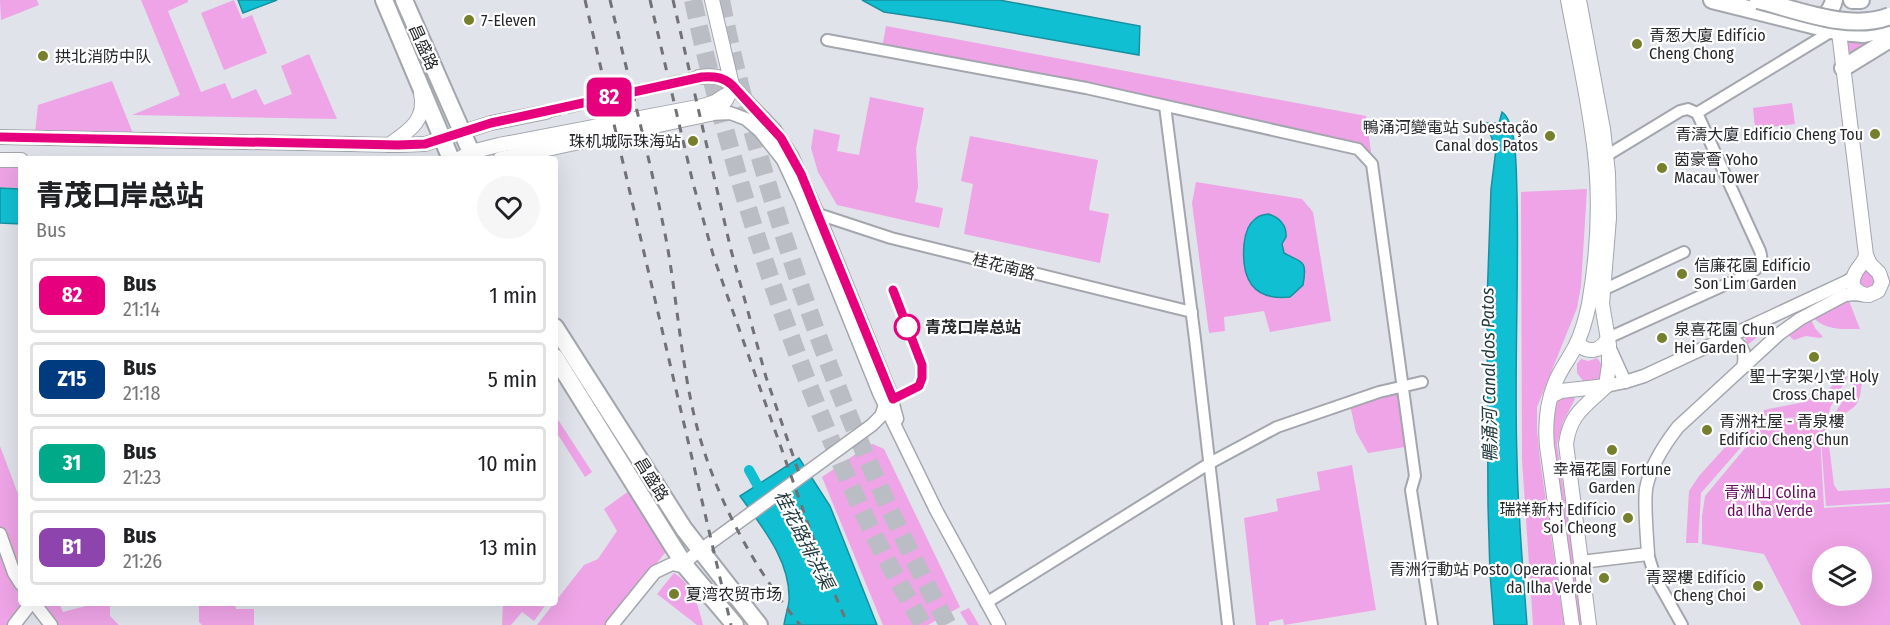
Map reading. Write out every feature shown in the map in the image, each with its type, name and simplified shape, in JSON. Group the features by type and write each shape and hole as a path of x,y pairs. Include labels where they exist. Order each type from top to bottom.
{"main road":[{"name":"昌盛路","path":"384,0 451,156"},
{"name":"昌盛路","path":"404,0 463,132 468,156"},
{"path":"514,156 710,114 723,106 732,85 712,0"},
{"path":"1568,0 1593,131 1598,218 1589,304 1577,343 1560,373 1557,393 1547,414 1546,436 1572,625"},
{"path":"1580,0 1603,129 1609,218 1602,304 1609,341 1606,386 1581,408 1570,424 1566,444 1589,625"},
{"path":"1758,0 1848,22 1870,22 1890,16"},
{"path":"1803,0 1855,11 1874,10 1890,4"},
{"path":"1802,23 1820,20 1828,14 1834,0"},
{"path":"1834,0 1835,31 1843,68 1866,255 1865,261 1856,273 1854,286 1856,290 1880,283"},
{"path":"1852,0 1861,0"},
{"path":"1721,1 1835,31 1864,34 1890,28"},
{"path":"1843,68 1890,39"},
{"path":"725,55 724,62 718,71 701,77 721,78 732,85"},
{"path":"389,145 418,120 423,104 419,82"},
{"path":"473,156 703,106 719,100 732,85"},
{"path":"0,137 425,144 491,123 546,112"},
{"path":"0,160 18,160"},
{"path":"1866,255 1880,283"},
{"path":"1856,273 1867,267 1880,283"},
{"name":"昌盛路","path":"558,332 688,535 690,557 735,625"},
{"path":"1577,343 1583,349 1594,351 1609,341"},
{"name":"昌盛路","path":"558,362 662,530 759,625"},
{"path":"1557,393 1606,386"},
{"path":"1557,393 1576,395 1580,400 1581,408"}],"street":[{"path":"1697,113 1835,31"},
{"path":"827,40 1086,88 1358,150 1372,164 1415,476 1411,490 1432,625"},
{"path":"732,85 781,138 801,174 900,435 936,510 999,625"},
{"path":"1165,106 1192,312 1228,625"},
{"path":"1606,156 1680,111 1688,109 1697,113 1760,251 1761,262 1751,273 1609,341 1616,365 1625,382"},
{"path":"710,114 735,114 755,125 783,159 889,402"},
{"name":"桂花南路","path":"805,209 891,238 1192,312"},
{"path":"1603,290 1684,252"},
{"path":"1606,386 1644,376 1846,282 1856,273"},
{"path":"1682,625 1650,567 1648,554 1646,489 1664,445 1678,427 1779,334 1845,295 1854,294 1880,283"},
{"path":"1722,340 1734,341 1743,349 1745,361 1743,367"},
{"path":"986,603 1210,463 1277,427 1379,392 1422,382"},
{"path":"655,572 690,557 717,538 872,425 881,416 889,402"},
{"path":"872,425 890,427 900,435"},
{"path":"612,625 655,572 668,550 662,530"},
{"path":"0,534 18,579"},
{"path":"688,535 693,539 703,541 717,538"},
{"path":"1581,562 1648,554"},
{"path":"14,625 30,606"},
{"path":"35,606 51,625"}],"green space":[{"path":"0,0 37,0 39,5 1,20"},
{"path":"141,0 188,0 168,11 201,92 225,83 232,99 256,89 264,105 292,94 281,66 309,54 337,119 132,115 180,95"},
{"path":"234,0 242,19 252,15 267,53 224,70 201,13"},
{"path":"886,26 1366,116 1372,159 1360,146 882,48"},
{"path":"1882,34 1848,57 1844,36"},
{"path":"112,81 134,136 35,133 38,105"},
{"path":"870,97 924,108 916,149 918,187 915,202 943,208 939,228 837,205 818,172 811,148 814,129 840,135 837,151 859,155"},
{"path":"1792,103 1795,124 1755,129 1753,108"},
{"path":"970,136 1098,160 1089,210 1109,214 1100,263 964,234 973,184 961,181"},
{"path":"0,161 18,162 18,188 0,187"},
{"path":"1196,182 1302,199 1313,212 1331,321 1270,332 1264,311 1224,317 1225,331 1209,333 1192,203"},
{"path":"1587,189 1581,286 1577,308 1537,407 1540,460 1564,625 1533,625 1522,459 1521,192"},
{"path":"1866,270 1873,272 1876,288 1860,290 1857,276"},
{"path":"1849,301 1860,329 1828,327 1812,316"},
{"path":"1784,317 1747,345 1744,333"},
{"path":"1811,319 1823,337 1806,336 1794,340 1788,335 1793,330"},
{"path":"1597,358 1602,365 1602,376 1595,382 1583,381 1577,373 1577,364 1581,359 1588,361"},
{"name":"青洲山 Colina da Ilha Verde","path":"1848,376 1831,406 1826,422 1834,485 1838,491 1890,488 1890,502 1826,506 1819,415 1824,508 1890,504 1890,625 1801,625 1764,554 1702,544 1705,496 1766,423 1802,417 1771,419 1763,414 1764,410 1804,402 1828,391 1836,380"},
{"path":"1857,379 1862,382 1857,403 1840,416 1835,413"},
{"path":"1399,390 1405,447 1368,453 1356,432 1350,405"},
{"path":"1572,396 1575,399 1563,422 1557,444 1583,625 1577,625 1552,448 1553,422 1557,403 1560,397"},
{"path":"558,420 592,472 585,477 558,435"},
{"path":"1747,423 1756,430 1701,493 1698,543 1686,543 1689,491 1699,476"},
{"path":"873,444 884,449 960,607 928,625 883,625 822,477"},
{"path":"0,446 18,494 18,574 0,530"},
{"path":"1352,465 1376,610 1284,625 1283,619 1269,622 1269,625 1256,625 1244,518 1278,511 1276,499 1320,490 1317,472"},
{"path":"633,488 669,548 607,625 537,625 552,606 558,606 558,598 584,565 598,559 617,531 604,509"},
{"path":"0,543 18,583 18,606 25,606 10,625 0,625"},
{"path":"674,573 690,589 703,625 697,625 657,594"},
{"path":"38,606 60,606 63,612 86,606 110,606 110,616 119,625 53,625"},
{"path":"199,606 236,606 236,609 254,609 254,625 202,625 199,622"},
{"path":"503,606 545,606 534,621 522,612 511,625 502,625"},
{"path":"969,608 979,625 968,625 960,612"}],"water":[{"path":"238,0 277,0 243,13"},
{"path":"862,0 999,0 1140,26 1139,55 884,12"},
{"name":"鴨涌河 Canal dos Patos","path":"1502,112 1511,127 1516,163 1517,460 1527,625 1494,625 1490,573 1487,302 1491,189 1496,149 1486,123 1499,123"},
{"path":"0,188 18,189 18,224 0,223"},
{"path":"1268,214 1279,219 1284,225 1286,237 1282,244 1284,253 1299,260 1304,266 1303,285 1290,297 1266,295 1258,291 1247,277 1244,244 1248,227 1261,215"},
{"path":"799,458 830,506 877,625 784,625 789,601 785,572 774,545 740,496"}],"waterway":[{"name":"桂花路排洪渠","path":"749,470 764,497"}],"tunnel":[{"path":"693,0 715,93 741,185 799,360 833,445 871,529 923,625"},
{"path":"721,0 757,149 808,308 872,469 921,574 948,625"},
{"path":"546,112 699,77"}],"railway":[{"path":"585,0 731,625"},
{"path":"610,0 661,213 686,373 702,444 711,472 735,526 765,577 800,625"},
{"path":"650,0 693,183 714,258 824,569 848,625"},
{"path":"673,0 731,250 766,377 800,476"}],"bus line":[{"name":"82","path":"0,137 425,144 491,123 713,76 727,80 768,122 787,148 801,174 826,233 893,399 919,386 923,372 893,290"}],"place":[{"name":"7-Eleven","path":"469,20"},
{"name":"青葱大廈 Edifício Cheng Chong","path":"1637,44"},
{"name":"拱北消防中队","path":"43,56"},
{"name":"青濤大廈 Edifício Cheng Tou","path":"1875,134"},
{"name":"鴨涌河變電站 Subestação Canal dos Patos","path":"1550,136"},
{"name":"珠机城际珠海站","path":"693,141"},
{"name":"茵豪薈 Yoho Macau Tower","path":"1662,168"},
{"name":"信廉花園 Edifício Son Lim Garden","path":"1682,274"},
{"name":"青茂口岸总站","path":"907,327"},
{"name":"泉喜花園 Chun Hei Garden","path":"1662,338"},
{"name":"聖十字架小堂 Holy Cross Chapel","path":"1814,357"},
{"name":"青洲社屋 - 青泉樓 Edifício Cheng Chun","path":"1707,430"},
{"name":"幸福花園 Fortune Garden","path":"1612,450"},
{"name":"瑞祥新村 Edifício Soi Cheong","path":"1628,518"},
{"name":"青洲行動站 Posto Operacional da Ilha Verde","path":"1604,578"},
{"name":"青翠樓 Edifício Cheng Choi","path":"1758,586"},
{"name":"夏湾农贸市场","path":"674,594"}]}
